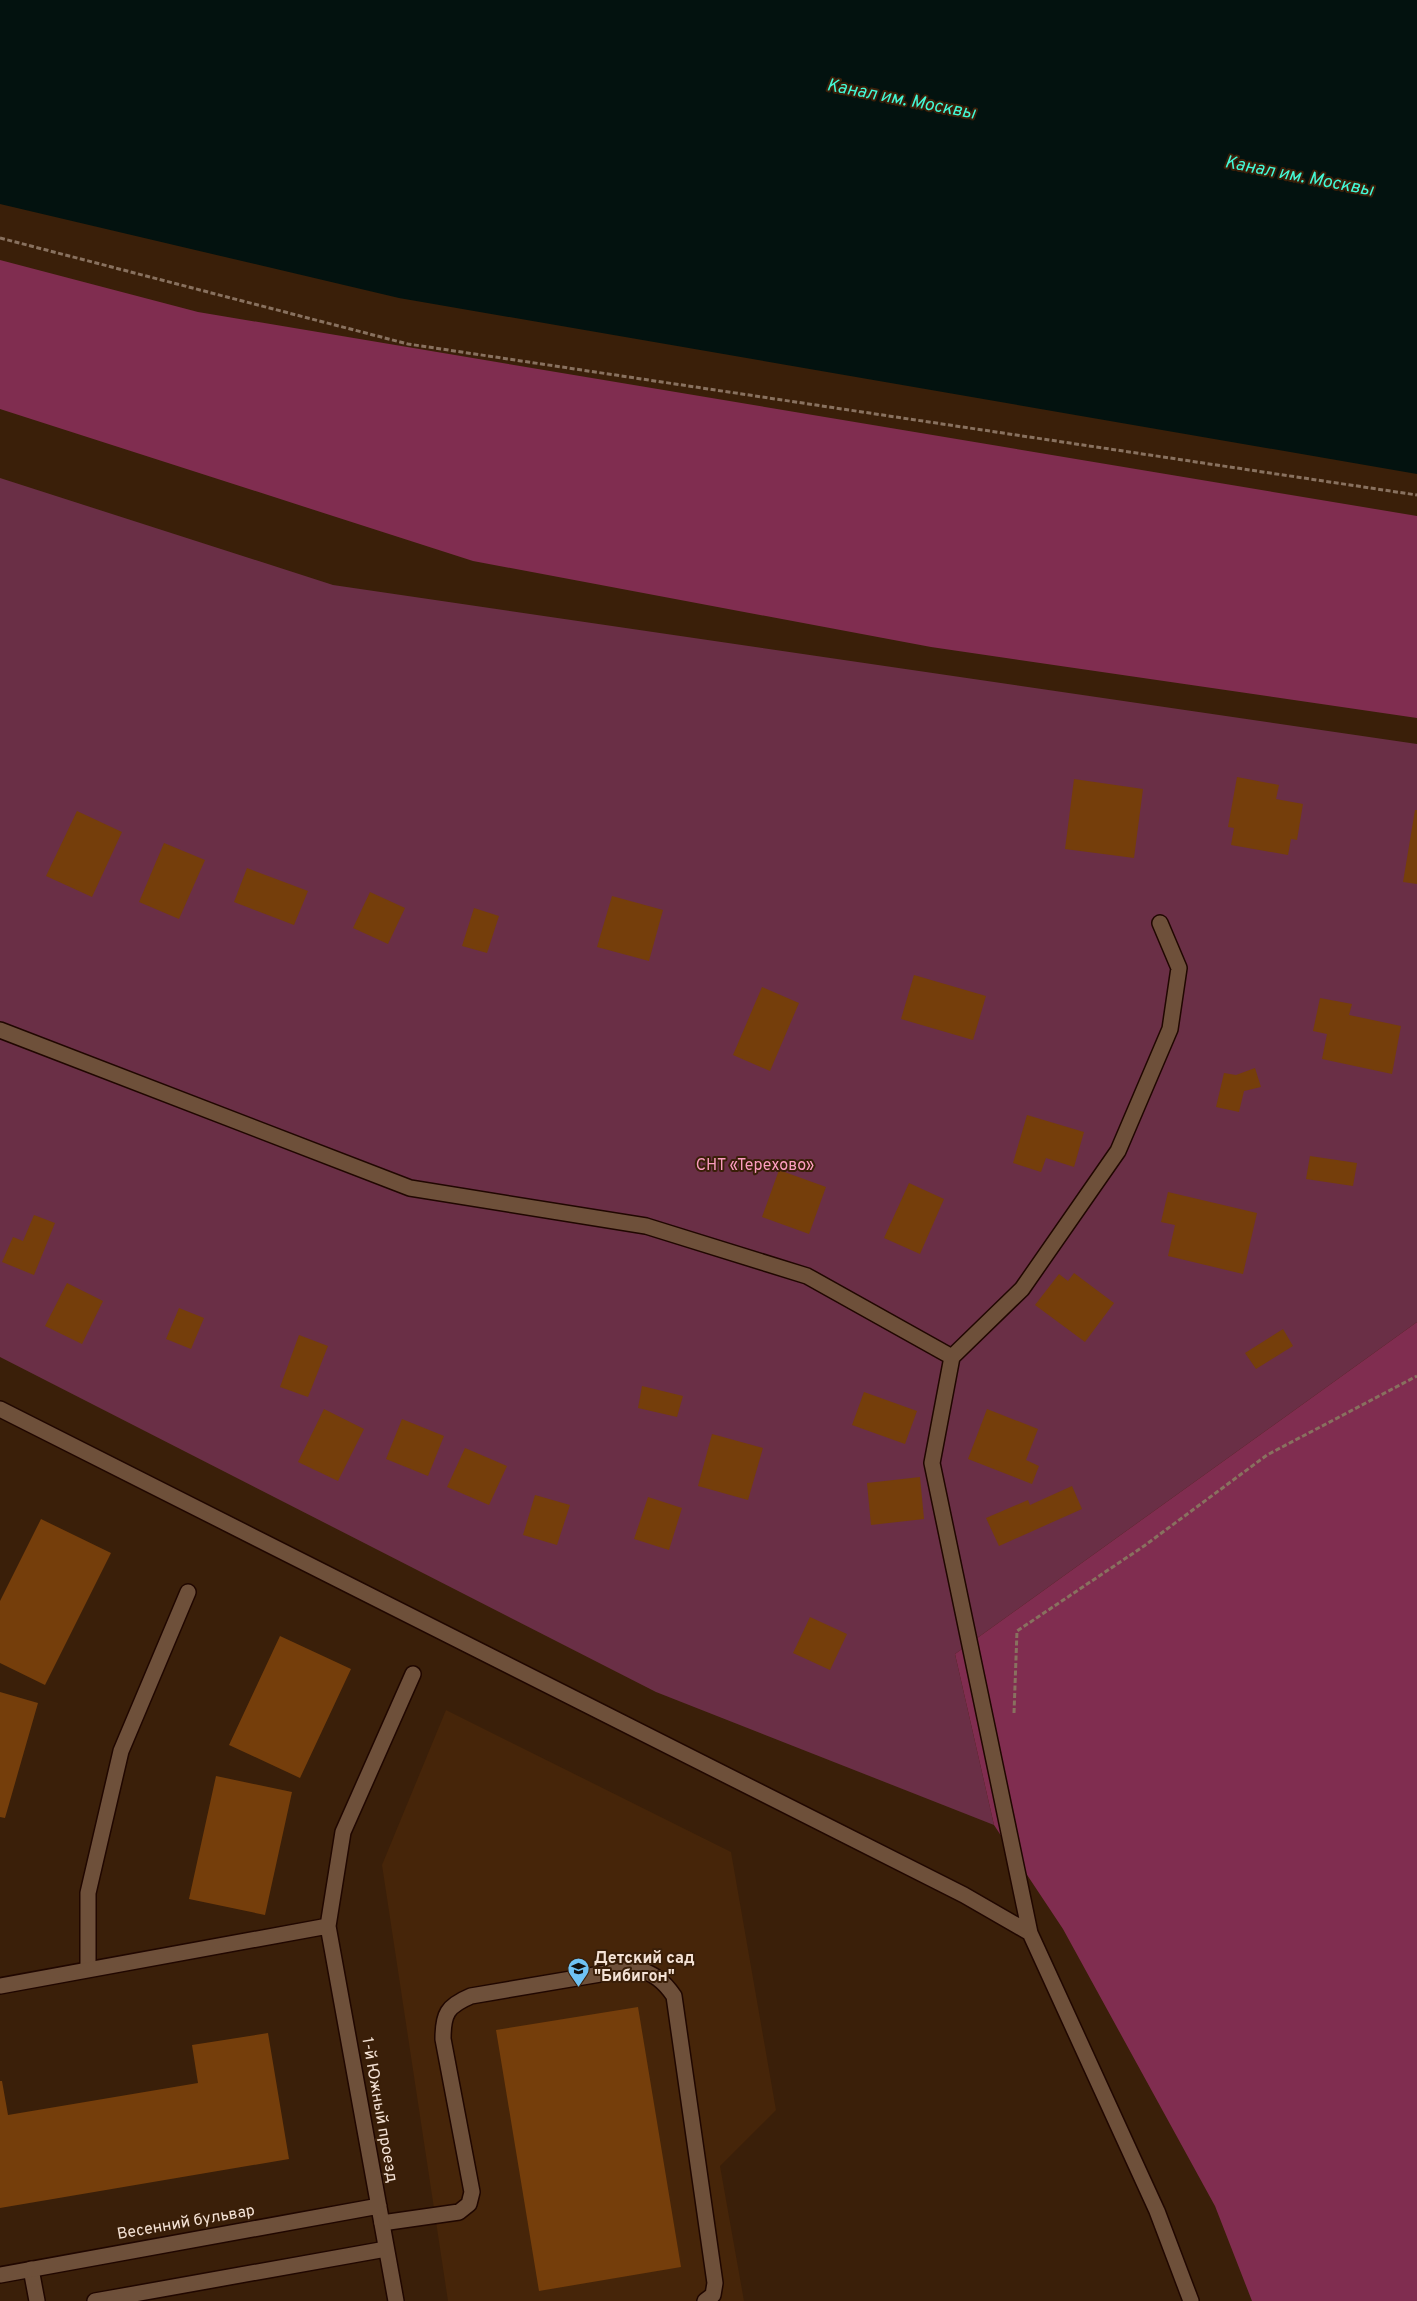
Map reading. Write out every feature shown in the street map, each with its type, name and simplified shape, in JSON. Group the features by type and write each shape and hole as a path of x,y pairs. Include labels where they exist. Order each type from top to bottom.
{"street":[{"path":"1160,923 1179,968 1170,1029 1118,1151 1022,1288 952,1356 932,1464 1030,1933 1157,2211 1192,2301"},
{"path":"0,1030 410,1188 646,1226 807,1276 952,1356"},
{"path":"0,1409 946,1886 1030,1933"},
{"path":"88,1970 88,1893 121,1751 188,1592"},
{"name":"1-й Южный проезд","path":"396,2301 328,1926 343,1832 413,1674"},
{"path":"0,1986 328,1926"},
{"path":"382,2223 460,2212 469,2204 472,2192 443,2039 443,2020 454,2003 471,1996 636,1968 654,1974 665,1983 674,1996 715,2283 713,2295 705,2301"},
{"name":"Весенний бульвар","path":"0,2275 378,2206"},
{"path":"94,2301 386,2249"},
{"path":"31,2269 37,2301"}],"path":[{"path":"0,238 408,344 1417,495"},
{"path":"1014,1717 1017,1631 1144,1546 1267,1455 1417,1376"}],"shaded area":[{"path":"0,260 198,312 1417,516 1417,718 931,647 473,561 0,409"},
{"path":"1417,1322 1417,2301 1252,2301 1215,2206 1063,1929 994,1825 955,1654"},
{"name":"Детский сад \"Бибигон\"","path":"446,1710 731,1852 776,2110 720,2166 744,2301 448,2301 382,1865"}],"green space":[{"name":"СНТ «Терехово»","path":"0,478 333,585 1417,744 1417,1322 955,1654 994,1825 656,1692 0,1357"}],"water":[{"name":"Канал им. Москвы","path":"0,0 1417,0 1417,474 399,298 0,204"}],"building":[{"path":"1237,777 1279,785 1276,799 1303,804 1297,840 1291,839 1288,855 1231,845 1234,828 1228,827"},
{"path":"1074,779 1143,789 1134,858 1065,849"},
{"path":"1415,810 1417,810 1417,884 1403,882"},
{"path":"77,811 122,832 92,897 46,876"},
{"path":"164,843 205,860 179,919 139,902"},
{"path":"247,868 308,891 294,925 234,902"},
{"path":"370,892 405,908 388,944 353,928"},
{"path":"612,896 663,910 649,961 597,947"},
{"path":"474,908 499,916 487,953 462,946"},
{"path":"914,975 986,996 973,1040 901,1019"},
{"path":"762,987 799,1003 770,1071 733,1055"},
{"path":"1320,998 1352,1004 1349,1015 1401,1026 1392,1074 1322,1059 1327,1034 1313,1031"},
{"path":"1255,1068 1261,1087 1244,1091 1239,1112 1216,1107 1224,1073 1236,1075"},
{"path":"1027,1115 1084,1132 1074,1167 1046,1158 1041,1172 1013,1163"},
{"path":"1310,1156 1357,1163 1353,1186 1306,1179"},
{"path":"779,1170 826,1187 809,1234 762,1217"},
{"path":"909,1183 944,1199 920,1254 884,1238"},
{"path":"1168,1192 1257,1213 1243,1274 1168,1256 1175,1225 1161,1222"},
{"path":"34,1215 55,1223 34,1275 2,1262 13,1237 23,1241"},
{"path":"1074,1273 1114,1303 1085,1342 1035,1305 1059,1274 1068,1281"},
{"path":"67,1283 103,1301 82,1344 45,1326"},
{"path":"179,1308 204,1318 191,1349 166,1339"},
{"path":"1283,1329 1293,1346 1256,1369 1245,1353"},
{"path":"299,1335 328,1346 308,1397 280,1387"},
{"path":"642,1386 683,1396 677,1417 638,1408"},
{"path":"864,1392 917,1411 905,1444 852,1425"},
{"path":"324,1409 364,1429 338,1481 298,1462"},
{"path":"987,1409 1038,1429 1026,1460 1039,1466 1032,1484 968,1459"},
{"path":"402,1419 444,1436 428,1476 386,1459"},
{"path":"712,1434 763,1448 748,1500 698,1486"},
{"path":"465,1448 507,1466 489,1505 447,1487"},
{"path":"920,1477 924,1519 871,1525 867,1483"},
{"path":"1072,1486 1082,1509 999,1546 986,1518 1028,1500 1030,1505"},
{"path":"535,1495 570,1505 557,1545 523,1535"},
{"path":"648,1497 682,1508 669,1550 634,1539"},
{"path":"41,1519 111,1553 45,1685 0,1663 0,1601"},
{"path":"810,1617 847,1634 830,1670 793,1653"},
{"path":"280,1636 351,1669 300,1778 229,1745"},
{"path":"0,1692 38,1703 5,1818 0,1817"},
{"path":"216,1776 292,1792 265,1915 189,1899"},
{"path":"638,2007 681,2267 539,2291 496,2030"},
{"path":"268,2033 289,2159 0,2208 0,2081 2,2081 8,2115 198,2083 192,2045"}],"place":[{"name":"Детский сад \"Бибигон\"","path":"578,1987"}]}
